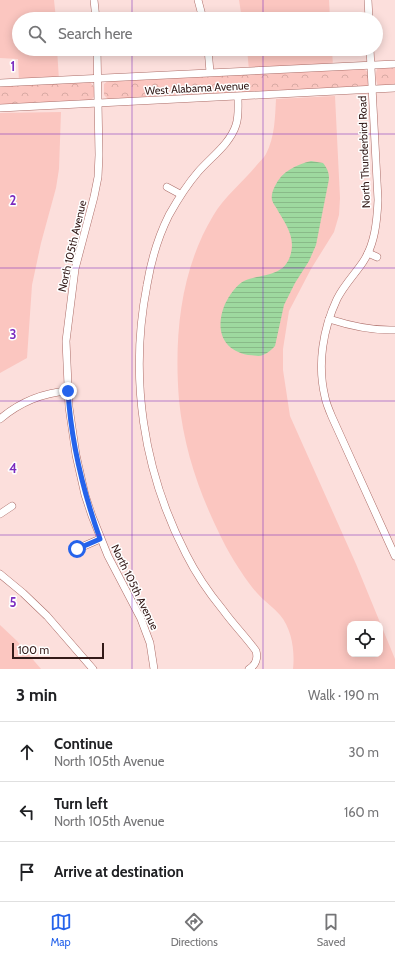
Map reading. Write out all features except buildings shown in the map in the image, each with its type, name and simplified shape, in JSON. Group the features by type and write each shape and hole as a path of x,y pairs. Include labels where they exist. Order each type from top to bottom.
{"street":[{"path":"94,0 95,12"},
{"path":"198,0 201,12"},
{"path":"368,0 369,12"},
{"name":"North 105th Avenue","path":"98,56 98,177 76,269 66,341 71,425 85,496 100,539 116,574 141,620 150,643 154,669"},
{"path":"209,56 210,72"},
{"name":"North Thunderbird Road","path":"370,56 378,200 374,232 368,253 337,299 329,319 321,357 325,397 332,417 395,556"},
{"name":"West Alabama Avenue","path":"0,83 395,64"},
{"name":"West Alabama Avenue","path":"0,108 395,88"},
{"path":"238,97 237,123 231,135 180,194 157,243 144,296 139,358 139,385 142,418 154,476 163,501 178,538 195,570 213,598 256,650 257,660 249,669"},
{"path":"167,187 180,194"},
{"path":"368,253 377,257"},
{"path":"329,319 367,329 395,330"},
{"path":"0,418 29,399 45,394 68,391"},
{"path":"0,514 12,506"},
{"name":"North 105th Avenue","path":"77,549 100,539"},
{"path":"0,574 35,604 64,635 86,663 93,669"}],"green space":[{"path":"0,0 54,0 55,12 12,12 12,56 57,56 59,80 19,82 18,59 0,58"},
{"path":"239,0 329,0 330,12 241,12"},
{"path":"248,56 332,56 333,67 249,70"},
{"path":"395,67 395,86 378,86 376,78 377,69"},
{"path":"362,68 368,72 367,86 108,99 104,95 104,84 109,80"},
{"path":"90,82 94,87 94,97 91,100 0,105 0,86"},
{"path":"335,96 340,198 339,215 334,232 311,269 289,311 283,349 283,370 290,416 356,564 379,621 347,621 347,657 383,657 383,630 395,659 395,669 293,669 294,655 292,641 287,627 280,615 253,588 227,549 201,491 189,456 185,438 179,400 178,352 179,329 186,282 202,237 217,209 266,154 273,134 276,99"},
{"path":"61,112 59,169 56,188 41,243 32,285 27,358 0,373 0,113"},
{"path":"0,625 17,641 41,669 0,669"}],"shaded area":[{"path":"311,161 323,163 328,170 329,177 316,245 309,261 295,283 284,305 275,346 261,356 248,355 239,352 226,343 223,337 221,321 225,304 238,285 244,281 278,271 284,267 288,261 292,247 291,236 273,201 272,193 281,176 300,164"}],"route":[{"path":"68,391 71,425 76,455 85,496 100,539 77,549"}]}
